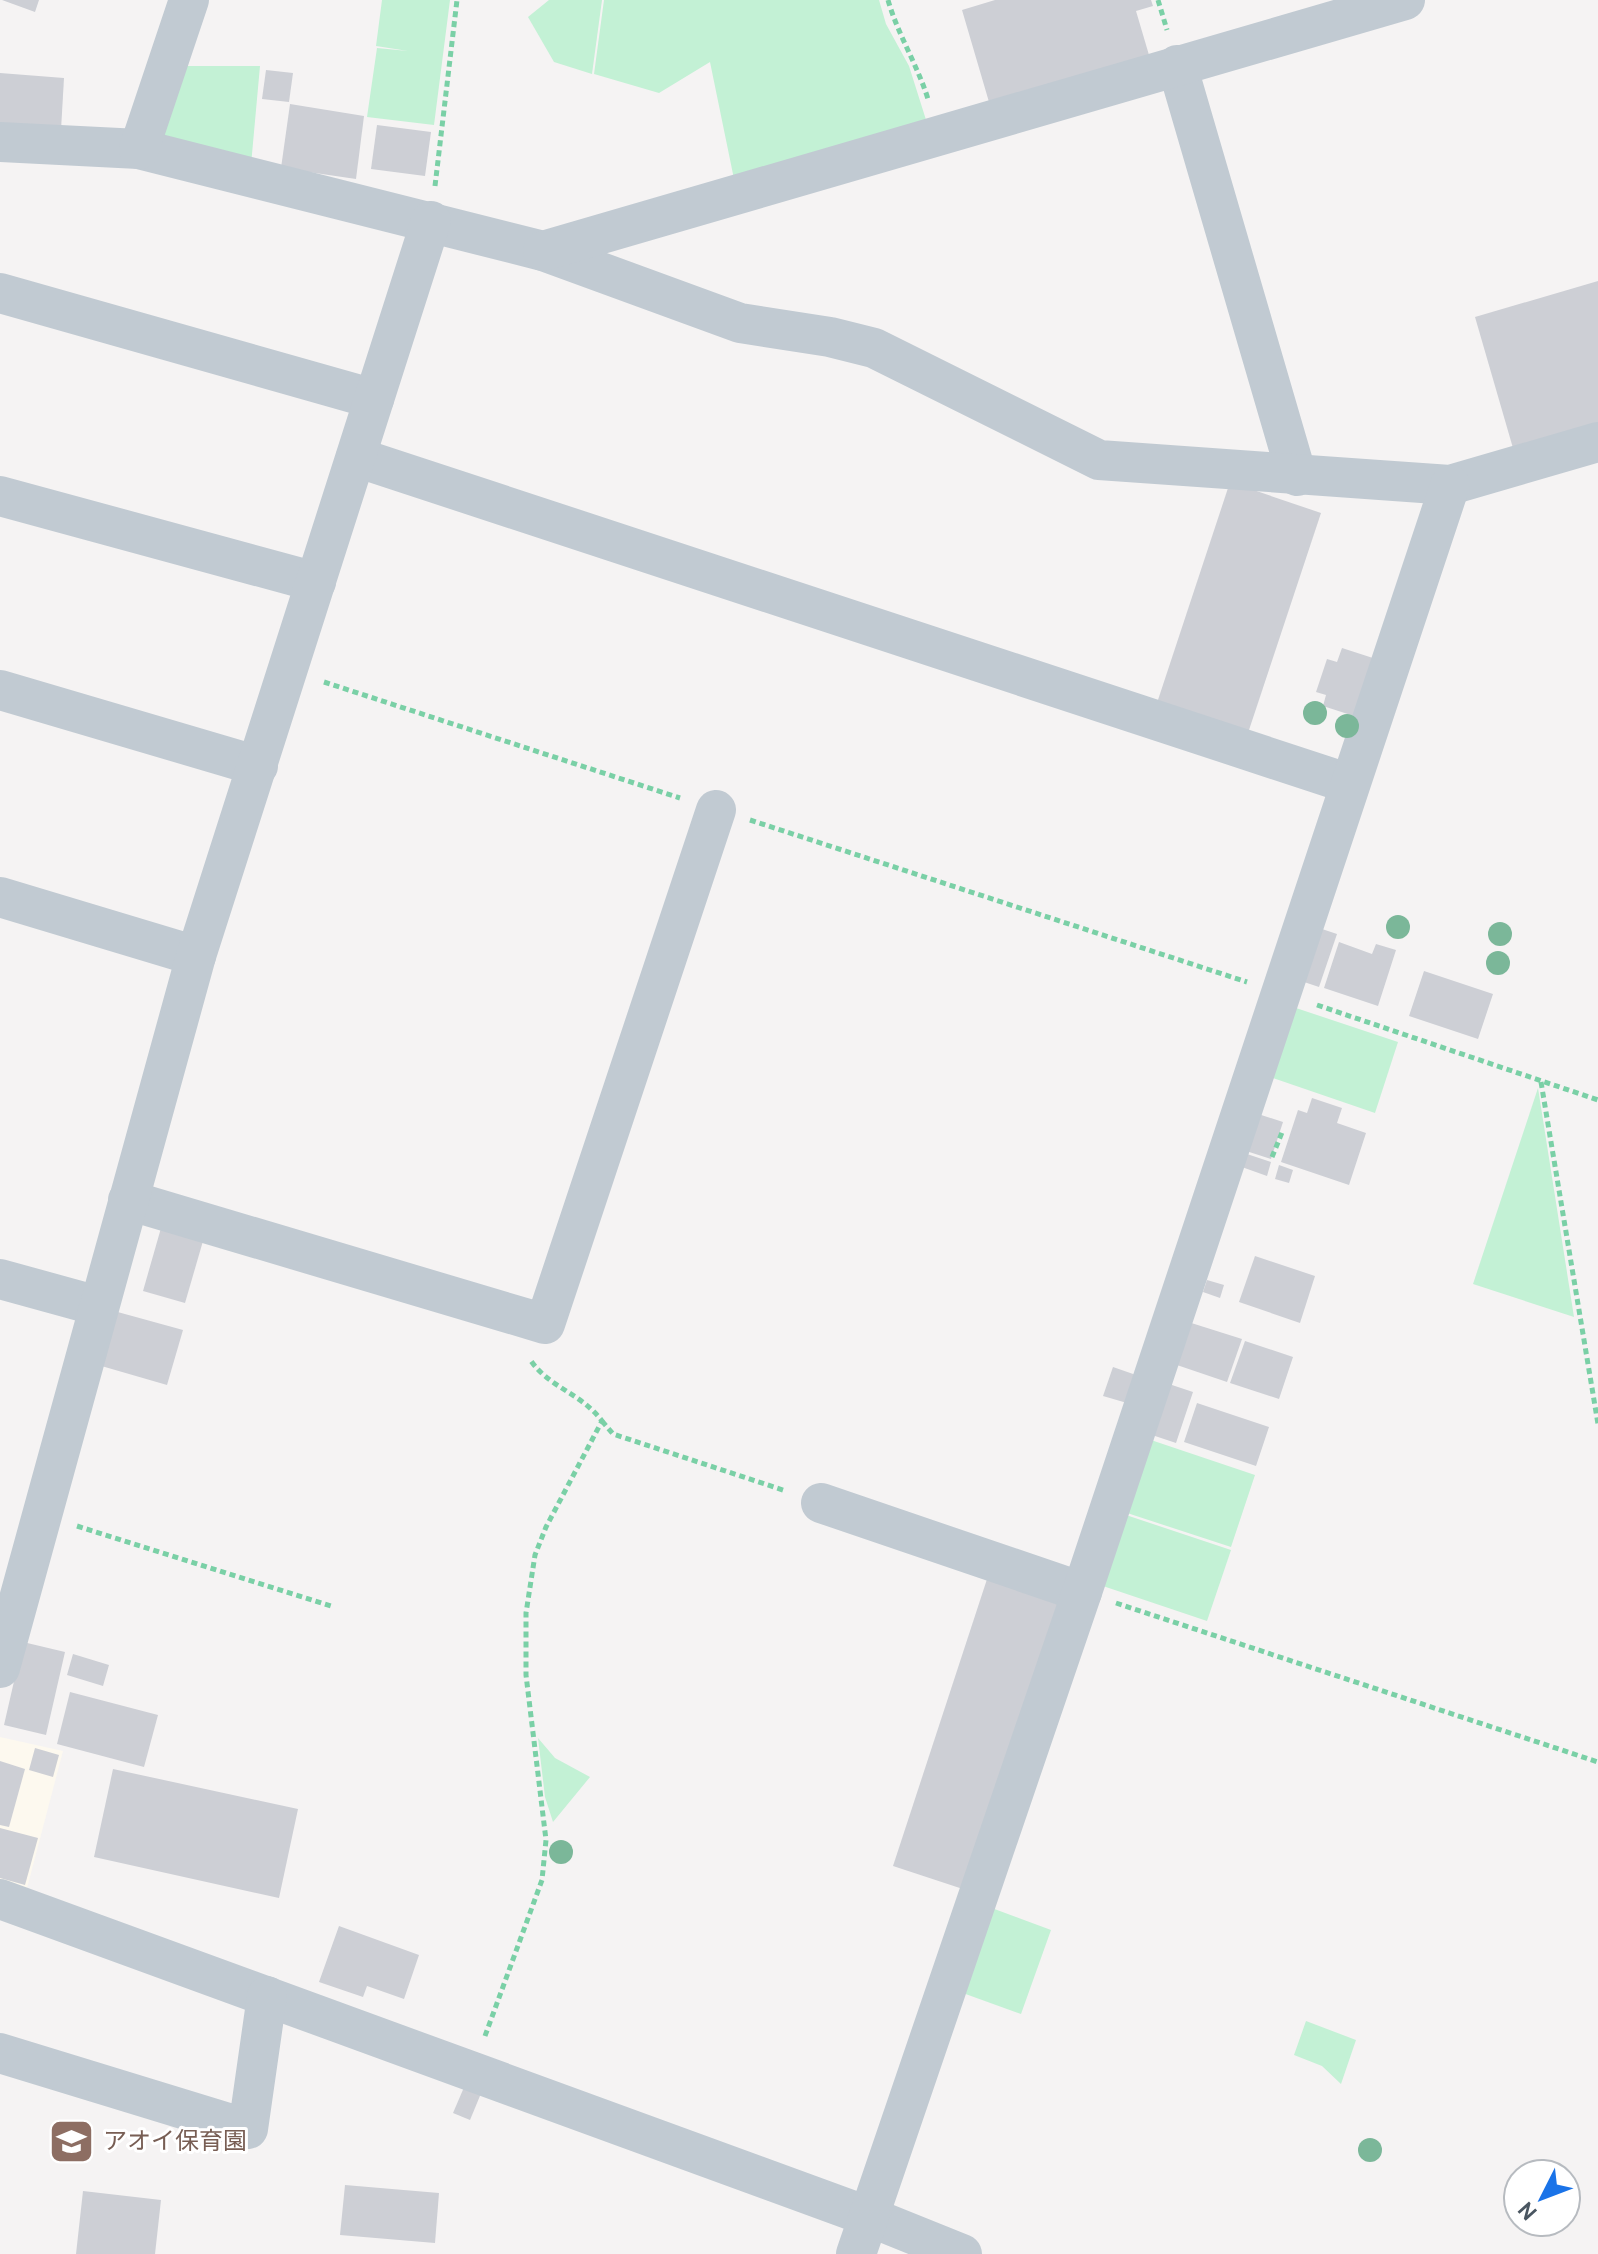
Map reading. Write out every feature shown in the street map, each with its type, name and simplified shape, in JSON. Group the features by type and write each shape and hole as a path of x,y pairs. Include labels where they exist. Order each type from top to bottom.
{"street":[{"path":"139,149 189,0"},
{"path":"543,251 1405,0"},
{"path":"1177,65 1297,476"},
{"path":"0,142 139,149 543,251 740,323 830,337 874,348 1099,460 1450,485 1598,442"},
{"path":"0,1668 196,956 431,221"},
{"path":"0,293 374,399"},
{"path":"356,457 1350,784"},
{"path":"856,2254 1082,1592 1450,485"},
{"path":"0,496 316,582"},
{"path":"0,690 258,766"},
{"path":"128,1200 545,1324 716,810"},
{"path":"0,897 196,956"},
{"path":"0,1279 98,1306"},
{"path":"821,1503 1082,1592"},
{"path":"2,1910 267,1996 870,2217 962,2254"},
{"path":"0,2053 248,2129 267,1996"}],"path":[{"path":"431,221 457,0"},
{"path":"888,0 895,25 918,66 938,135"},
{"path":"289,670 1279,992 1598,1100"},
{"path":"1540,1081 1598,1424"},
{"path":"1272,1157 1283,1130"},
{"path":"528,1356 554,1382 588,1402 613,1434 821,1503"},
{"path":"472,2071 542,1880 546,1840 526,1675 526,1613 535,1555 546,1527 602,1421"},
{"path":"41,1514 334,1607"},
{"path":"1082,1592 1598,1762"}],"shaded area":[{"path":"0,1737 63,1751 26,1892 0,1883"}],"green space":[{"path":"382,0 450,0 434,125 367,117 377,48 408,51 376,46"},
{"path":"549,0 602,0 592,74 554,62 528,17"},
{"path":"604,0 879,0 886,24 909,66 927,123 734,179 710,62 659,93 594,74"},
{"path":"177,66 260,66 251,165 153,141"},
{"path":"1287,1005 1398,1042 1375,1113 1264,1075"},
{"path":"1538,1088 1574,1317 1473,1284"},
{"path":"1145,1438 1255,1475 1231,1547 1121,1511"},
{"path":"1120,1513 1231,1550 1207,1621 1097,1584"},
{"path":"538,1738 555,1758 590,1777 553,1822 545,1797"},
{"path":"989,1907 1051,1930 1021,2014 960,1992"},
{"path":"1306,2021 1356,2040 1341,2084 1322,2066 1294,2055"}],"building":[{"path":"2,0 39,0 35,12"},
{"path":"995,0 1151,0 1153,6 1136,11 1149,55 989,102 962,10"},
{"path":"266,70 293,73 289,102 262,99"},
{"path":"0,73 64,78 61,130 0,125"},
{"path":"290,104 364,116 356,179 281,168"},
{"path":"377,125 431,132 425,176 371,169"},
{"path":"1598,281 1598,431 1515,455 1475,317"},
{"path":"1230,482 1321,513 1247,736 1156,706"},
{"path":"1342,648 1376,659 1357,717 1323,706 1326,695 1316,692 1327,659 1337,662"},
{"path":"1316,927 1337,934 1319,987 1298,980"},
{"path":"1339,942 1372,954 1376,944 1396,950 1378,1006 1324,988"},
{"path":"1424,971 1493,994 1478,1039 1409,1016"},
{"path":"1312,1098 1342,1108 1337,1123 1366,1133 1349,1185 1281,1162 1298,1110 1307,1113"},
{"path":"1255,1113 1283,1122 1271,1159 1243,1150"},
{"path":"1244,1153 1271,1162 1267,1176 1239,1166"},
{"path":"1279,1165 1293,1170 1289,1183 1275,1179"},
{"path":"161,1228 203,1241 185,1303 143,1291"},
{"path":"1255,1256 1315,1276 1300,1323 1239,1302"},
{"path":"1207,1280 1224,1285 1220,1298 1203,1292"},
{"path":"114,1311 183,1330 167,1385 98,1365"},
{"path":"1185,1321 1242,1339 1227,1382 1171,1363"},
{"path":"1245,1341 1293,1357 1279,1399 1230,1383"},
{"path":"1113,1367 1136,1375 1127,1403 1103,1396"},
{"path":"1166,1383 1193,1392 1176,1443 1149,1434"},
{"path":"1197,1403 1269,1427 1256,1466 1184,1442"},
{"path":"990,1570 1072,1597 975,1893 893,1866"},
{"path":"23,1642 65,1652 46,1735 4,1725"},
{"path":"73,1654 109,1665 103,1686 67,1675"},
{"path":"70,1692 158,1715 144,1767 57,1744"},
{"path":"35,1748 59,1755 53,1777 29,1770"},
{"path":"0,1761 25,1769 9,1827 0,1825"},
{"path":"113,1769 298,1809 279,1898 94,1857"},
{"path":"0,1828 38,1838 25,1885 0,1878"},
{"path":"339,1926 419,1955 404,1999 367,1986 363,1997 319,1982"},
{"path":"465,2085 482,2091 470,2120 453,2113"},
{"path":"345,2185 439,2193 435,2243 340,2235"},
{"path":"83,2191 161,2200 155,2254 76,2254"}],"place":[{"name":"アオイ保育園","path":"72,2141"}]}
